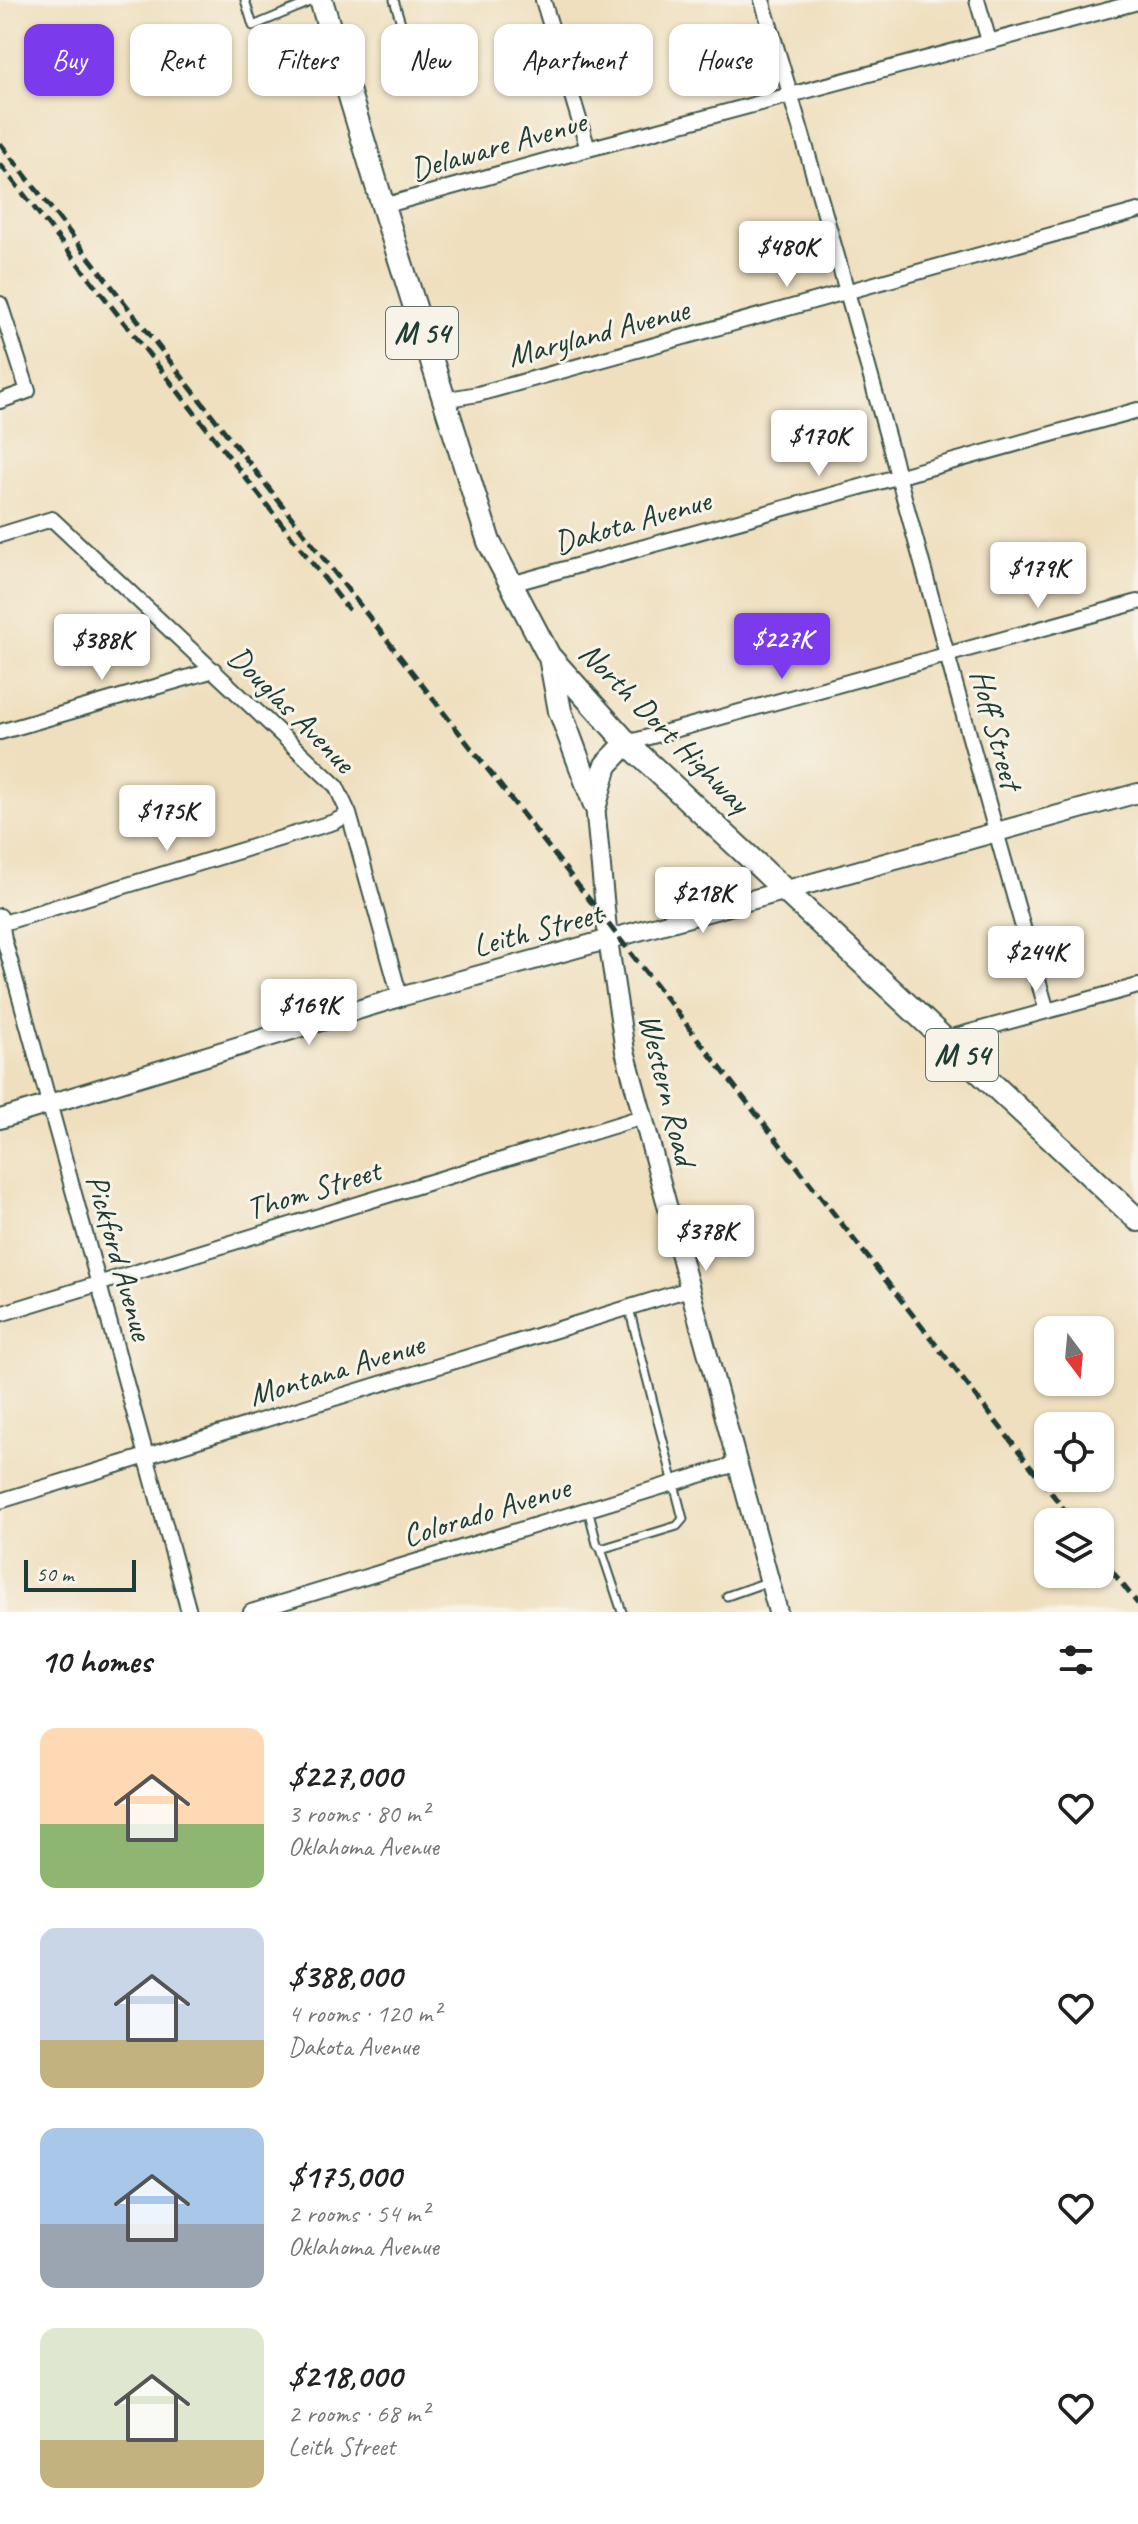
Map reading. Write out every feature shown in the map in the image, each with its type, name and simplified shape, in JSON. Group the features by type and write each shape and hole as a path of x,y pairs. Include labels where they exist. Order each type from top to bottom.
{"main road":[{"name":"North Dort Highway","path":"318,0 489,542 549,656 627,743 1138,1220"},
{"path":"549,656 560,711 595,805"},
{"path":"595,805 606,765 627,743"}],"street":[{"path":"543,0 588,149"},
{"name":"Hoff Street","path":"762,0 899,476 1047,1011"},
{"path":"977,0 989,41"},
{"name":"Delaware Avenue","path":"383,206 1138,2"},
{"name":"Maryland Avenue","path":"443,400 478,394 1138,211"},
{"path":"0,304 28,391 0,401"},
{"name":"Dakota Avenue","path":"511,584 1138,410"},
{"name":"Douglas Avenue","path":"0,535 52,519 336,786 349,814 400,997"},
{"path":"627,743 1138,602"},
{"path":"0,732 214,670"},
{"name":"Leith Street","path":"0,1119 400,997 1138,793"},
{"name":"Western Road","path":"595,805 608,940 621,1028 642,1117 778,1612"},
{"path":"1,921 334,822 349,814"},
{"name":"Pickford Avenue","path":"1,921 189,1612"},
{"path":"945,1039 1138,986"},
{"name":"Thom Street","path":"0,1314 642,1117"},
{"name":"Montana Avenue","path":"0,1501 689,1289"},
{"name":"Colorado Avenue","path":"251,1612 736,1464"}],"lane":[{"path":"245,0 253,26 318,0"},
{"path":"289,0 292,10"},
{"path":"394,0 401,24"},
{"path":"601,1549 682,1522 675,1483 629,1308"},
{"path":"588,1509 597,1544 622,1612"},
{"path":"727,1596 769,1581"}],"railway":[{"path":"0,143 1063,1508"},
{"path":"0,164 349,610"},
{"path":"1114,1574 1138,1604"}]}
